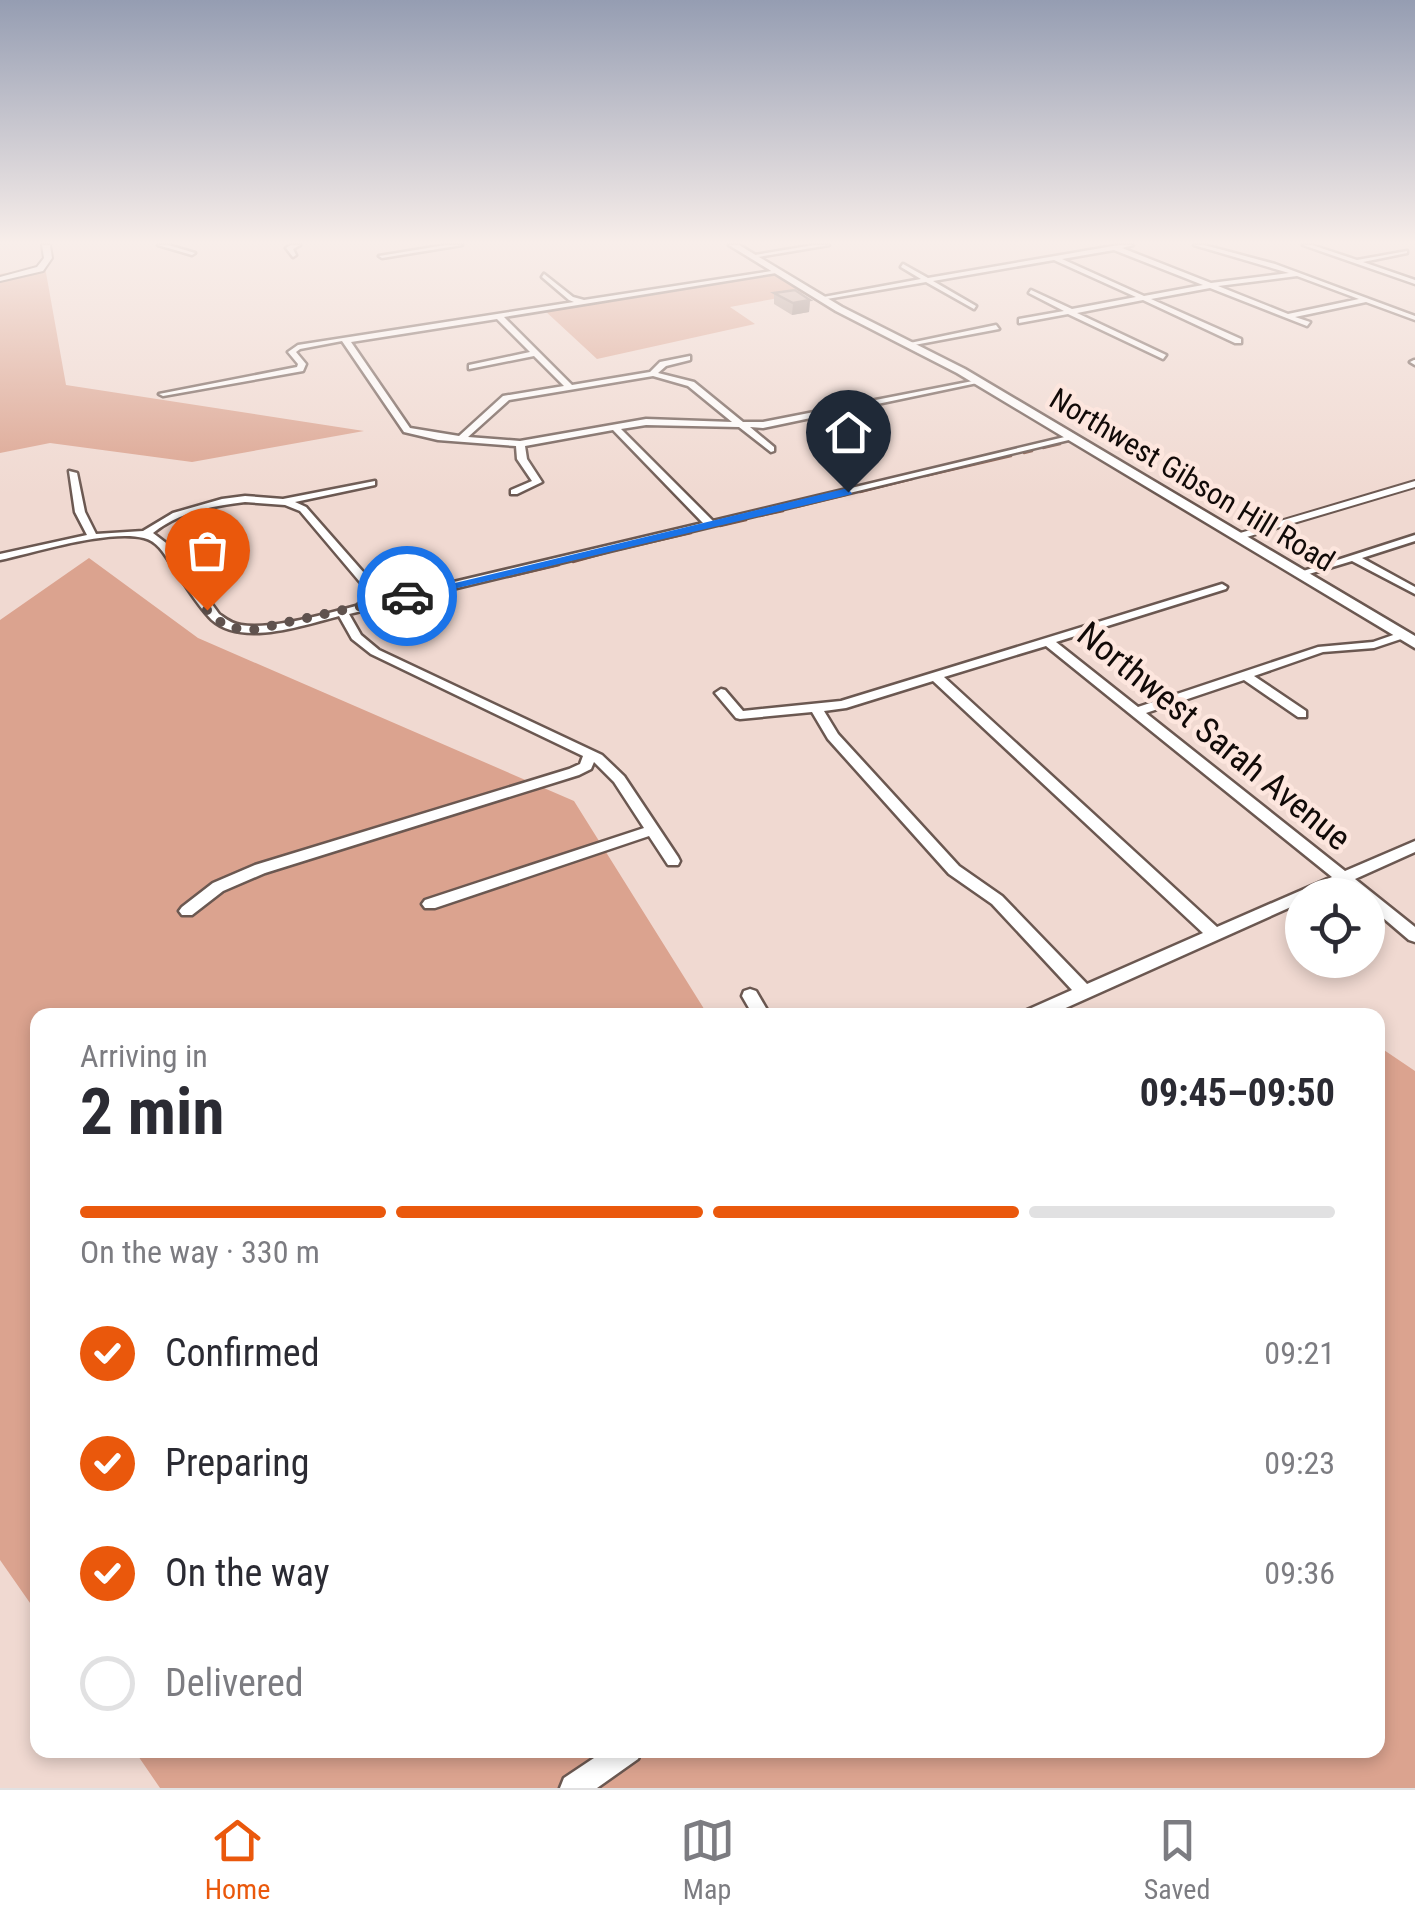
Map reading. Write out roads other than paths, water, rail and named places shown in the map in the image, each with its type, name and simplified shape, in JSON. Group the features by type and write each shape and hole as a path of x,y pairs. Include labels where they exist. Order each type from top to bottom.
{"main road":[{"name":"Northwest Gibson Hill Road","path":"879,328 978,382 1415,643"}],"street":[{"path":"163,394 300,369 302,364 292,352 298,347 421,328"},
{"path":"510,328 569,386"},
{"path":"908,344 989,328"},
{"path":"1104,328 1163,358"},
{"path":"1212,328 1238,341"},
{"path":"350,340 403,427 420,435 520,444 657,421 742,426 782,422 978,382"},
{"path":"472,367 535,353"},
{"path":"653,374 662,364 687,358"},
{"path":"460,439 500,401 653,374 692,384 770,448"},
{"path":"614,427 711,524"},
{"path":"0,557 92,538 146,534 164,546 207,610 226,627 264,629 1073,438"},
{"path":"514,492 537,482 522,460 520,444"},
{"path":"72,473 80,512 92,538"},
{"path":"146,534 161,520 177,513 239,500 282,500 372,483"},
{"path":"1236,536 1415,484"},
{"path":"282,500 302,509 383,602"},
{"path":"1299,574 1415,538"},
{"path":"1354,557 1415,591"},
{"path":"721,693 740,715 817,709 1222,587"},
{"path":"342,612 356,637 375,652 590,754 619,779 673,862"},
{"path":"1138,712 1322,649 1374,645 1402,635"},
{"name":"Northwest Sarah Avenue","path":"1047,641 1344,878"},
{"path":"1245,675 1302,714"},
{"path":"935,676 1214,935"},
{"path":"817,709 821,722 954,870 997,900 1084,992"},
{"path":"187,911 218,888 260,869 574,772 586,766 590,754"},
{"path":"430,904 653,830"},
{"path":"1344,878 1415,846"},
{"path":"1049,1008 1285,904"},
{"name":"Northwest Sarah Avenue","path":"1385,912 1415,936"},
{"path":"750,996 758,1008"},
{"path":"574,1788 617,1758"}],"waterway":[{"path":"1043,448 1060,444"},
{"path":"1024,453 1032,451"},
{"path":"925,476 1011,456"},
{"path":"860,492 912,479"},
{"path":"796,507 845,495"},
{"path":"760,516 783,511"},
{"path":"720,526 746,520"},
{"path":"617,550 691,533"},
{"path":"573,562 609,552"},
{"path":"508,577 559,565"}]}
